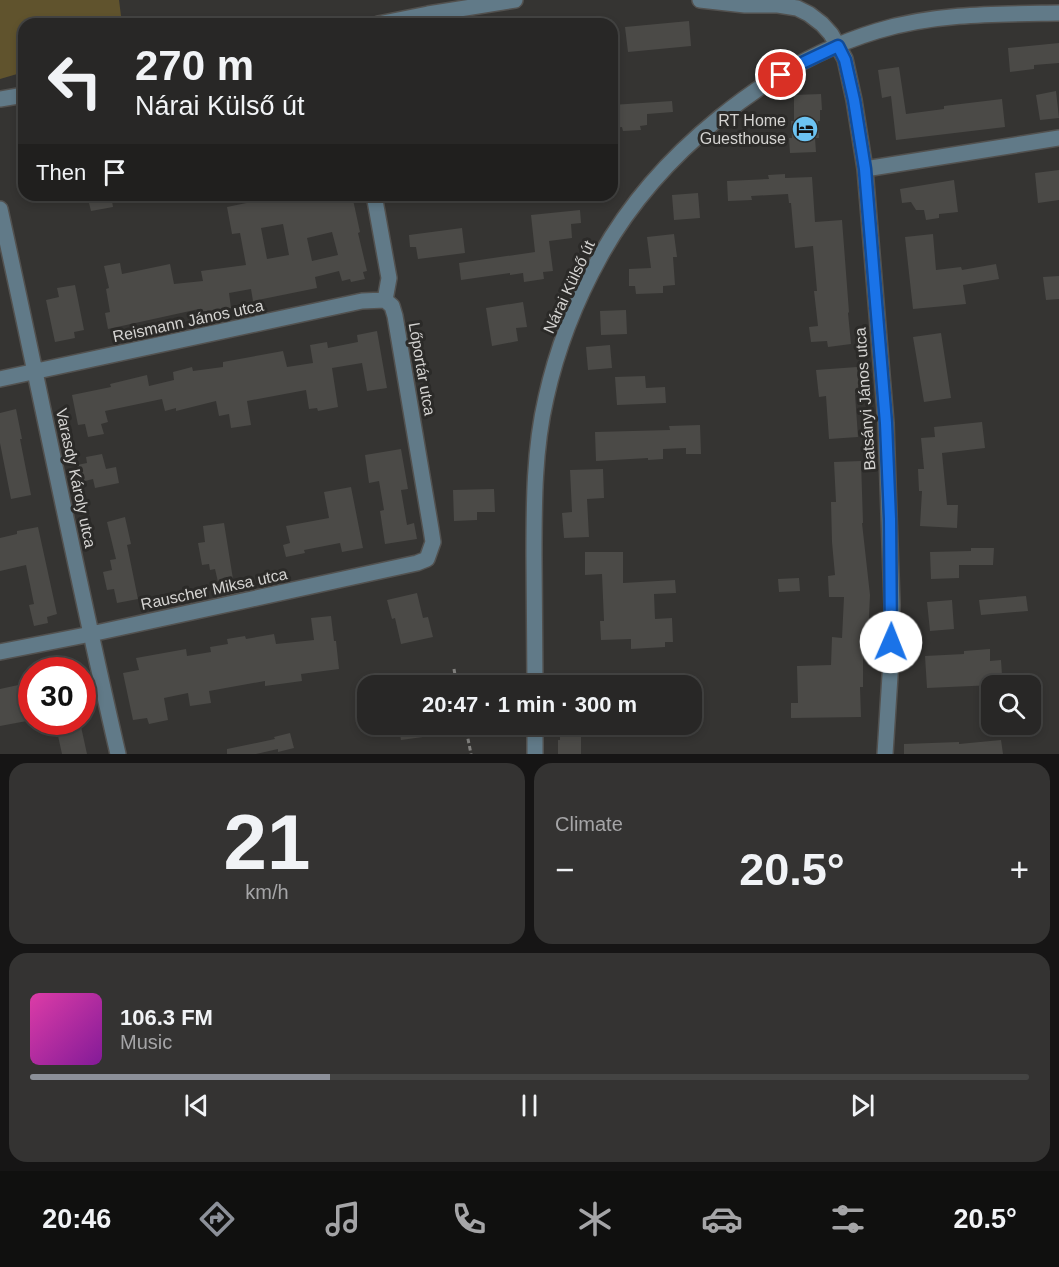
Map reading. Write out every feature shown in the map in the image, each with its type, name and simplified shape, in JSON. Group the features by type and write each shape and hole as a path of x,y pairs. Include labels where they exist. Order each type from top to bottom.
{"street":[{"path":"395,18 427,7 515,0"},
{"name":"Batsányi János utca","path":"700,0 796,8 822,24 845,60 865,169 886,423 890,498 891,638 885,754"},
{"name":"Nárai Külső út","path":"535,675 534,514 540,438 546,399 557,356 585,287 621,223 644,193 701,133 762,86 838,46 876,31 936,18 975,14 1059,13"},
{"path":"0,99 18,96"},
{"path":"865,169 1059,138"},
{"name":"Lőportár utca","path":"375,201 389,278 385,300 392,306 395,316 433,542 430,552"},
{"name":"Varasdy Károly utca","path":"0,209 118,754"},
{"name":"Reismann János utca","path":"0,379 362,301 385,300"},
{"name":"Rauscher Miksa utca","path":"0,652 417,563 427,559 430,552"},
{"path":"535,735 535,754"}],"path":[{"path":"454,669 455,675"},
{"path":"467,735 471,754"}],"shaded area":[{"path":"0,0 119,0 121,18 18,18 18,74 0,79"}],"building":[{"path":"689,21 691,46 628,52 625,27"},
{"path":"1059,43 1059,63 1034,65 1034,69 1010,72 1008,48"},
{"path":"899,67 906,114 944,109 944,106 1002,99 1005,127 896,140 891,96 882,98 878,70"},
{"path":"1056,91 1059,118 1040,120 1036,95"},
{"name":"RT Home Guesthouse","path":"821,94 822,110 820,110 820,121 818,121 819,138 815,138 816,152 790,153 789,138 792,138 791,121 794,121 794,95"},
{"path":"672,101 673,112 647,114 647,125 640,126 641,130 623,131 622,127 618,127 618,105"},
{"path":"1059,170 1059,200 1038,203 1035,173"},
{"path":"785,174 785,178 812,177 815,222 842,220 851,344 828,347 827,341 811,342 809,327 818,326 814,291 817,291 813,246 795,248 791,203 789,203 788,194 751,196 752,200 728,201 727,181 769,179 768,175"},
{"path":"954,180 958,212 939,214 939,218 926,220 924,210 916,210 911,202 902,203 900,189"},
{"path":"698,193 700,218 674,220 672,195"},
{"path":"88,201 112,201 113,207 91,211"},
{"path":"256,201 353,201 367,271 363,272 365,279 342,281 339,271 315,277 317,288 253,301 251,289 229,293 231,308 199,312 199,309 108,329 105,313 110,312 106,289 109,288 104,266 120,263 122,274 170,264 174,284 203,281 201,271 246,265 240,233 232,234 227,207","holes":["283,224 289,255 267,259 261,228","332,232 338,255 312,261 307,238"]},
{"path":"580,210 581,223 571,224 572,238 549,241 553,271 543,272 544,279 524,282 523,273 510,275 510,273 461,280 459,263 535,252 531,215"},
{"path":"462,228 465,253 418,259 416,247 410,247 409,235"},
{"path":"674,234 677,257 673,257 675,285 663,286 663,293 636,294 635,286 629,286 629,269 651,268 647,237"},
{"path":"933,234 936,270 961,267 962,270 996,264 999,279 963,285 966,304 913,309 905,237"},
{"path":"1059,276 1059,299 1046,300 1043,277"},
{"path":"75,285 84,330 74,332 75,338 55,342 46,300 59,297 57,288"},
{"path":"523,302 527,327 516,328 518,341 492,346 486,308"},
{"path":"626,310 627,334 601,335 600,311"},
{"path":"377,331 387,388 367,391 362,363 332,368 338,407 318,411 317,408 309,409 306,390 247,401 251,425 231,428 229,414 219,416 216,401 176,411 176,408 165,411 162,399 105,411 108,422 101,424 104,434 88,437 85,424 78,425 72,395 111,387 110,384 147,375 149,386 174,380 173,372 192,367 193,371 223,367 223,362 283,351 287,367 313,363 310,345 327,342 328,348 358,342 357,335"},
{"path":"941,333 951,398 924,402 913,337"},
{"path":"610,345 612,368 588,370 586,347"},
{"path":"857,367 860,393 855,394 858,437 829,439 826,396 819,397 816,370"},
{"path":"645,376 646,388 665,387 666,403 617,405 615,377"},
{"path":"16,409 31,495 11,499 0,443 0,413"},
{"path":"982,422 985,448 942,453 947,505 958,505 957,528 920,526 922,491 919,491 918,469 924,469 921,438 935,437 934,427"},
{"path":"700,425 701,454 686,454 686,448 663,449 663,459 596,461 595,432 670,430 669,426"},
{"path":"401,449 408,489 401,490 407,525 414,523 417,539 385,544 380,511 384,510 379,481 369,483 365,455"},
{"path":"102,454 106,469 116,467 119,483 95,488 93,479 81,482 77,465 87,463 86,457"},
{"path":"861,461 862,523 870,595 867,656 863,656 863,687 860,687 861,717 791,718 791,703 798,703 797,666 831,665 832,637 842,638 844,597 829,597 828,576 835,575 831,502 836,502 834,462"},
{"path":"603,469 604,498 587,499 589,537 564,538 562,513 572,512 570,470"},
{"path":"351,487 363,548 342,552 340,543 304,550 305,553 286,557 283,545 290,543 286,526 329,518 324,492"},
{"path":"494,489 495,512 477,512 477,520 454,521 453,490"},
{"path":"125,517 131,544 127,545 138,599 117,603 114,589 107,590 103,572 112,570 110,560 116,559 107,522"},
{"path":"224,523 233,579 218,582 215,569 210,570 209,564 202,565 198,543 205,542 203,526"},
{"path":"38,527 57,614 47,617 48,623 34,626 29,605 34,604 26,565 0,571 0,538 17,534 17,531"},
{"path":"971,548 994,548 993,565 959,565 959,578 931,579 930,552 971,551"},
{"path":"585,552 623,552 623,583 675,580 676,593 654,594 655,619 672,618 673,642 665,642 665,647 631,649 631,639 601,640 600,621 604,621 602,574 585,575"},
{"path":"799,578 800,591 779,592 778,579"},
{"path":"417,593 423,618 428,617 433,637 401,644 395,618 392,619 387,600"},
{"path":"1026,596 1028,611 981,615 979,600"},
{"path":"952,600 954,629 930,631 927,602"},
{"path":"331,616 339,669 301,674 302,681 265,686 265,681 209,691 211,703 190,706 188,693 164,698 168,720 149,724 147,718 133,720 123,673 139,670 136,658 186,649 187,656 211,652 210,647 228,644 227,639 245,636 246,639 274,634 276,644 314,640 311,618"},
{"path":"990,649 990,661 1001,660 1002,675 981,675 981,686 927,688 925,656 964,654 964,651"},
{"path":"18,685 18,723 0,726 0,689"},
{"path":"290,733 294,748 256,754 227,754 227,749 275,739 274,737"},
{"path":"58,735 83,735 87,754 62,754"},
{"path":"400,735 423,735 423,737 401,740"},
{"path":"560,735 584,735 581,737 581,754 558,754 558,740 560,740"},
{"path":"1001,740 1003,754 904,754 904,744 959,742 959,744"}],"place":[{"name":"RT Home Guesthouse","path":"805,129"}],"route":[{"path":"781,75 838,46 845,60 854,100 865,169 886,423 892,605 891,642"}]}
